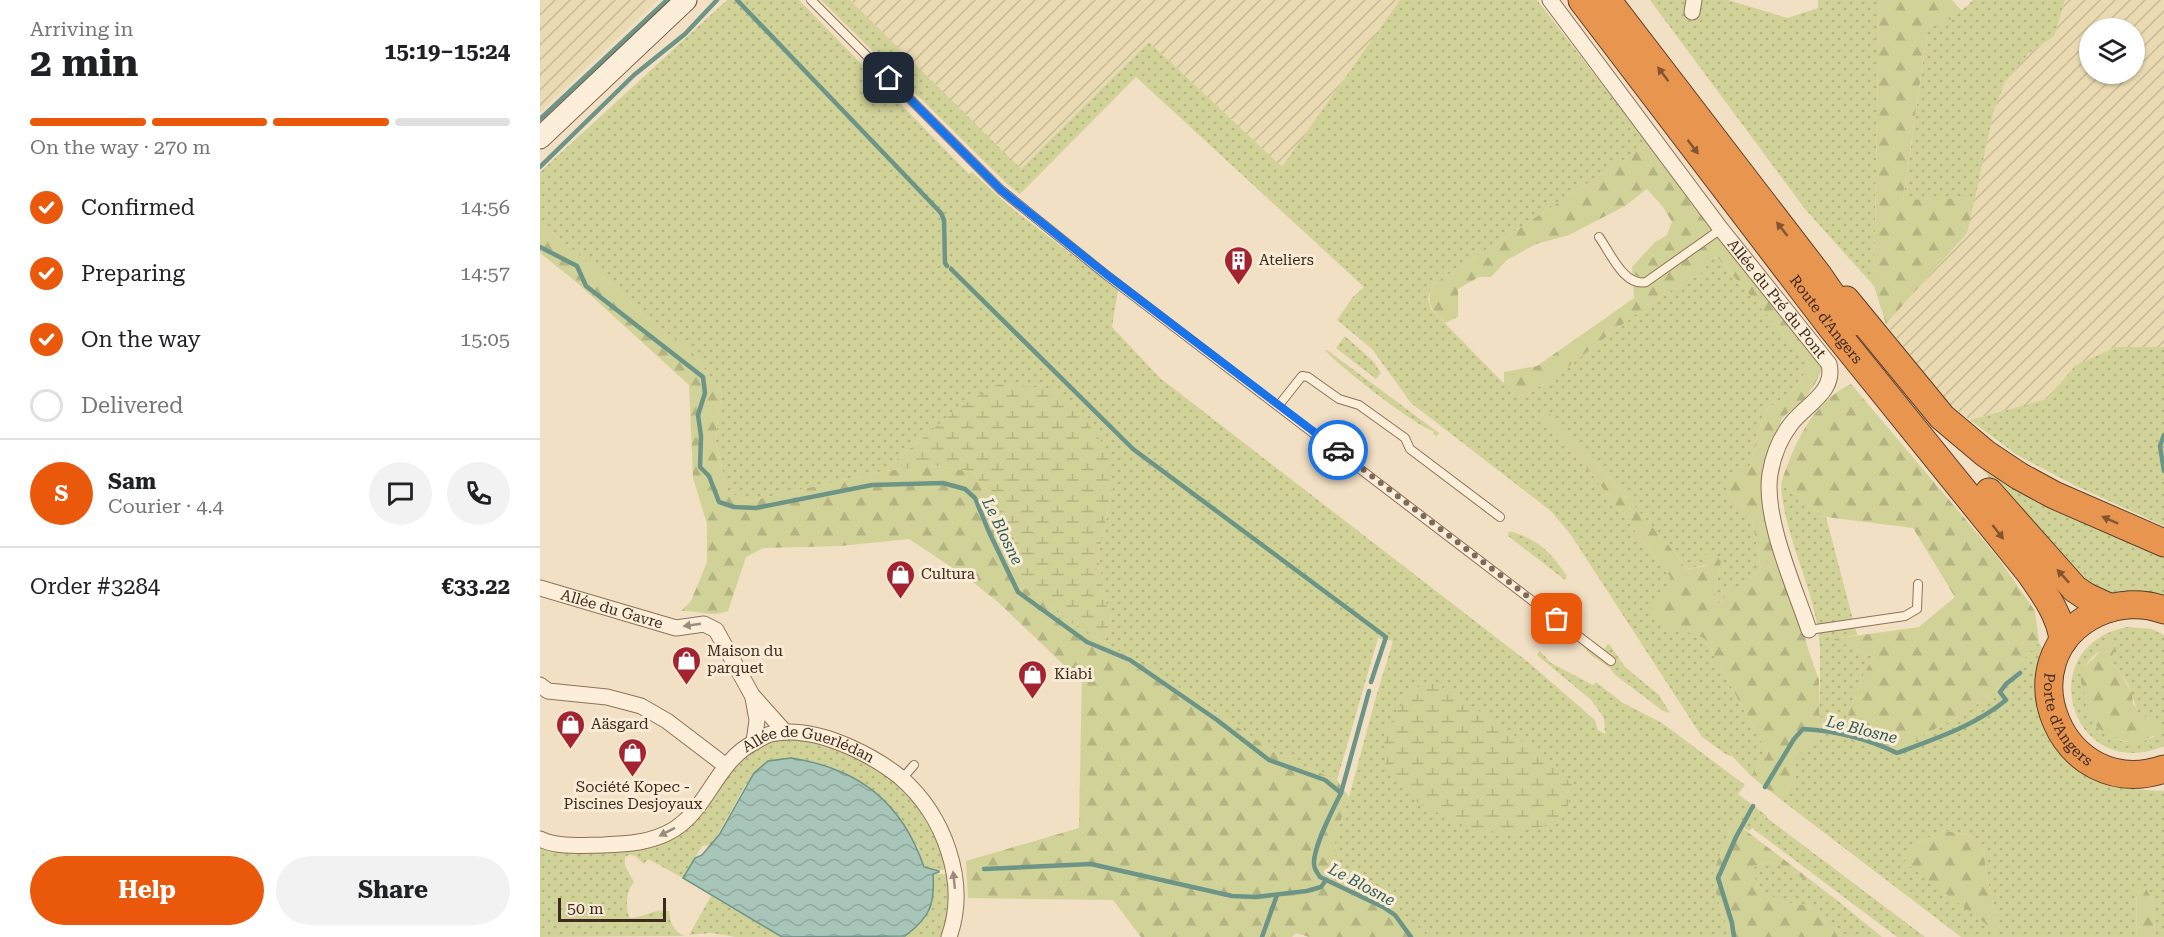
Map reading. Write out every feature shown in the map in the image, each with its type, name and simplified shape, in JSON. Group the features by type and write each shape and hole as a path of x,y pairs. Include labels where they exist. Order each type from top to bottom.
{"highway":[{"name":"Route d'Angers","path":"1582,0 1832,328 2030,573 2054,612 2063,641"},
{"name":"Route d'Angers","path":"1607,0 1818,275 1850,322 2002,508 2075,589 2111,608"},
{"path":"1818,275 1843,296 1942,417 1963,437 2019,476 2054,495 2164,543"},
{"name":"Porte d'Angers","path":"2163,770 2127,775 2109,771 2078,754 2066,741 2054,718 2048,692 2055,657 2063,641 2079,624 2111,608 2142,605 2164,610"}],"street":[{"path":"540,138 686,0"},
{"name":"Allée du Pré du Pont","path":"1550,0 1721,229 1829,364 1826,388 1793,421 1780,442 1774,458 1768,490 1769,505 1777,536 1809,630"},
{"name":"Allée du Gavre","path":"540,588 676,628 704,624 716,630 752,695 785,732"},
{"path":"540,685 548,691 607,697 641,706 667,721 726,766"},
{"name":"Allée du Gavre","path":"752,695 757,720 754,742"},
{"name":"Allée de Guerlédan","path":"540,839 557,844 582,845 627,844 650,840 673,830 689,817 726,766 747,745 768,734 785,732 812,734 836,741 885,765 902,779 935,819 953,866 956,906 949,937"}],"lane":[{"path":"811,0 1001,190 1106,274 1611,661"},
{"path":"1599,237 1626,276 1640,284 1721,229"},
{"path":"1279,405 1302,376 1308,377 1340,399 1359,405 1405,438 1410,449 1500,517"},
{"path":"1809,630 1905,616 1917,609 1918,584"},
{"path":"902,779 914,765"}],"shaded area":[{"path":"540,0 658,0 540,112"},
{"path":"850,0 1400,0 1282,168 1149,42 1021,169"},
{"path":"2065,0 2164,0 2164,347 2115,347 2075,366 2047,399 1970,420 1939,395 1886,324 1967,233 1994,110 2005,82 2029,53 2054,36"}],"green space":[{"path":"727,0 799,0 969,174 972,172 1009,206 1118,290 1112,327 1160,378 1528,662 1595,720 1598,730 1605,734 1604,718 1591,700 1537,655 1540,651 1551,663 1593,685 1596,682 1623,703 1662,723 1745,785 1738,794 1767,818 1925,937 1897,937 1752,828 1749,831 1736,823 1732,825 1712,879 1728,937 1426,937 1424,932 1407,919 1392,900 1365,884 1344,879 1336,865 1334,839 1349,797 1393,641 1378,638 1337,780 1279,755 1154,671 1104,643 1111,617 1105,600 1098,558 1113,487 961,406 883,471 750,501 727,492 715,437 722,393 692,352 647,318 594,268 540,222 540,172"},
{"path":"821,0 850,0 1021,169 1149,42 1282,167 1400,0 1537,0 1648,144 1432,285 1428,299 1431,309 1517,397 1528,394 1565,369 1651,302 1702,273 1712,257 1719,259 1810,365 1793,391 1764,411 1750,465 1726,492 1752,520 1761,569 1717,604 1714,600 1721,562 1686,569 1676,554 1588,453 1532,413 1592,474 1674,582 1768,754 1751,776 1732,756 1727,755 1702,737 1571,535 1551,511 1411,403 1372,349 1337,320 1353,297 1364,287 1136,77 1020,194 1007,184"},
{"path":"1650,0 1728,0 1787,18 1818,8 1818,0 1879,0 1874,286 1805,209"},
{"path":"1879,0 1952,0 1962,11 1949,20 1928,26 1903,200 1975,198 1967,233 1886,324 1874,286"},
{"path":"1973,0 2065,0 2054,36 2029,53 2005,82 1994,110 1975,198 1903,201 1928,26 1963,10"},
{"path":"1648,144 1823,367 1805,398 1782,418 1771,449 1764,484 1809,652 1819,680 1819,714 1825,722 1799,756 1795,771 1796,778 1780,799 1751,776 1768,754 1705,639 1668,627 1656,618 1652,609 1660,591 1674,582 1592,474 1532,413 1549,414 1588,453 1676,554 1686,569 1705,566 1704,557 1711,550 1721,562 1714,600 1718,604 1723,601 1729,586 1737,588 1761,569 1752,520 1726,492 1729,476 1734,470 1745,470 1750,465 1764,411 1793,391 1810,365 1719,259 1712,257 1702,273 1651,302 1565,369 1528,394 1517,397 1504,384 1504,372 1537,366 1634,298 1632,267 1655,242 1667,235 1672,222 1663,207 1647,189 1625,206 1569,235 1536,244 1507,260 1491,277 1479,277 1458,289 1458,317 1445,323 1430,303 1432,285"},
{"path":"540,222 594,268 647,318 692,352 722,393 715,437 727,492 750,501 883,471 938,466 973,472 994,501 1006,541 1025,588 1084,632 1154,671 1279,755 1337,780 1349,797 1338,828 1335,847 1339,868 1344,879 1365,884 1392,900 1407,919 1424,932 1426,937 1309,937 1296,933 1292,937 1141,937 1113,900 968,898 966,861 1079,828 1082,671 1068,669 1000,604 968,578 909,539 840,546 763,548 746,557 728,611 710,614 681,611 691,601 707,562 707,524 693,478 689,385 575,281 540,253"},
{"path":"1345,336 1373,361 1381,373 1376,379 1336,348"},
{"path":"2115,347 2164,347 2164,526 2074,485 2017,455 1970,420 2047,399 2075,366"},
{"path":"1325,350 1439,433 1437,436 1433,434 1434,431 1412,419 1378,395"},
{"path":"1000,383 1051,389 1084,418 1106,448 1113,487 1098,558 1105,600 1111,617 1104,643 1084,632 1025,588 1006,541 994,501 973,472 938,466 883,471 961,406"},
{"path":"1851,384 1999,559 2035,611 2039,642 1997,689 1967,712 1899,748 1874,749 1852,742 1845,723 1873,657 1833,639 1919,627 1955,597 1913,528 1826,517 1781,484 1798,440 1815,414 1837,392"},
{"path":"1977,463 2164,550 2164,600 2112,595 2082,580"},
{"path":"1781,484 1826,517 1857,635 1834,639 1873,657 1845,723 1899,748 1967,712 1997,689 2039,642 2046,656 2041,688 2103,779 2130,789 2164,791 2164,937 2155,937 2153,901 2146,888 2136,888 2137,937 1961,937 1780,799 1796,778 1795,766 1798,755 1815,735 1820,681 1818,628 1783,505","holes":["1942,830 1972,836 1984,851 1997,932 1918,844"]},
{"path":"1509,531 1528,538 1542,548 1567,576 1565,580 1508,536"},
{"path":"2127,627 2152,629 2164,635 2164,746 2132,753 2106,747 2086,731 2074,709 2071,684 2078,660 2097,639","holes":["2115,649 2111,663 2129,687 2139,715 2149,718 2154,737 2146,739 2143,743 2121,741 2085,710 2082,673 2091,658 2101,651"]},
{"path":"2108,640 2115,640 2118,644 2111,663 2132,693 2133,703 2139,714 2158,723 2160,733 2146,739 2143,743 2117,739 2109,735 2095,725 2085,710 2082,671"},
{"path":"1578,641 1609,663 1613,657 1604,649 1608,644 1610,645 1625,667 1659,695 1670,713 1663,711 1614,674"},
{"path":"1430,680 1548,759 1572,785 1567,811 1544,826 1512,833 1477,832 1418,803 1386,771 1384,735 1408,693"},
{"path":"771,739 811,740 857,757 875,767 892,780 919,810 930,828 947,869 936,871 924,867 918,847 898,815 868,786 837,769 791,758 746,784 712,845 702,846 683,878 648,859 644,864 635,856 625,857 625,866 634,882 627,900 630,918 669,911 673,926 684,936 540,937 540,848 562,853 626,852 643,850 668,841 733,765"},
{"path":"1736,823 1838,901 1780,864 1765,862 1754,867 1754,878 1766,894 1784,902 1809,906 1829,925 1848,937 1728,937 1712,879 1732,825"},
{"path":"1941,830 1972,836 1984,851 1986,874 1998,933 1904,862 1918,844"},
{"path":"1765,862 1780,864 1838,901 1882,937 1848,937 1829,925 1809,906 1784,902 1765,894 1754,878 1754,867"},
{"path":"933,874 948,874 948,914 941,937 902,937 918,925 928,911 933,894"},
{"path":"2136,888 2146,888 2153,901 2155,937 2137,937"},
{"path":"711,896 782,937 736,937 711,933 689,935"}],"water":[{"path":"791,758 837,770 874,792 903,824 915,844 924,867 939,871 933,874 933,894 929,909 920,923 905,936 782,937 683,878 695,858 702,855 719,835 754,773 768,761"}],"waterway":[{"path":"540,119 667,0"},
{"path":"540,167 634,75 685,34 717,0"},
{"path":"737,0 941,213 944,220 945,263 947,266"},
{"name":"Le Blosne","path":"540,247 577,266 586,286 703,377 705,393 698,415 701,436 700,467 709,476 719,502 734,507 756,508 872,485 943,483 965,489 975,498 1018,592 1087,642 1130,660 1217,720 1269,760 1325,780 1341,793 1317,848 1315,869 1320,877 1395,915 1411,937"},
{"path":"951,269 1133,449 1386,637 1371,682"},
{"name":"Le Blosne","path":"2164,435 2160,446 2164,471"},
{"name":"Le Blosne","path":"1765,787 1794,739 1803,729 1851,736 1897,753 1954,731 1994,709 2006,700 2000,692 2020,673"},
{"path":"1341,793 1369,691"},
{"name":"Le Blosne","path":"1734,937 1718,878 1753,806"},
{"path":"984,869 1091,864 1232,896 1256,897 1307,891 1321,887 1326,880"},
{"path":"1262,937 1277,895"}],"way so far":[{"path":"1338,450 1557,619"}],"place":[{"name":"Ateliers","path":"1238,286"},
{"name":"Cultura","path":"900,600"},
{"name":"Maison du parquet","path":"686,686"},
{"name":"Kiabi","path":"1033,700"},
{"name":"Aäsgard","path":"570,750"},
{"name":"Société Kopec - Piscines Desjoyaux","path":"633,778"}],"route":[{"path":"889,78 1001,190 1106,274 1338,450"}]}
